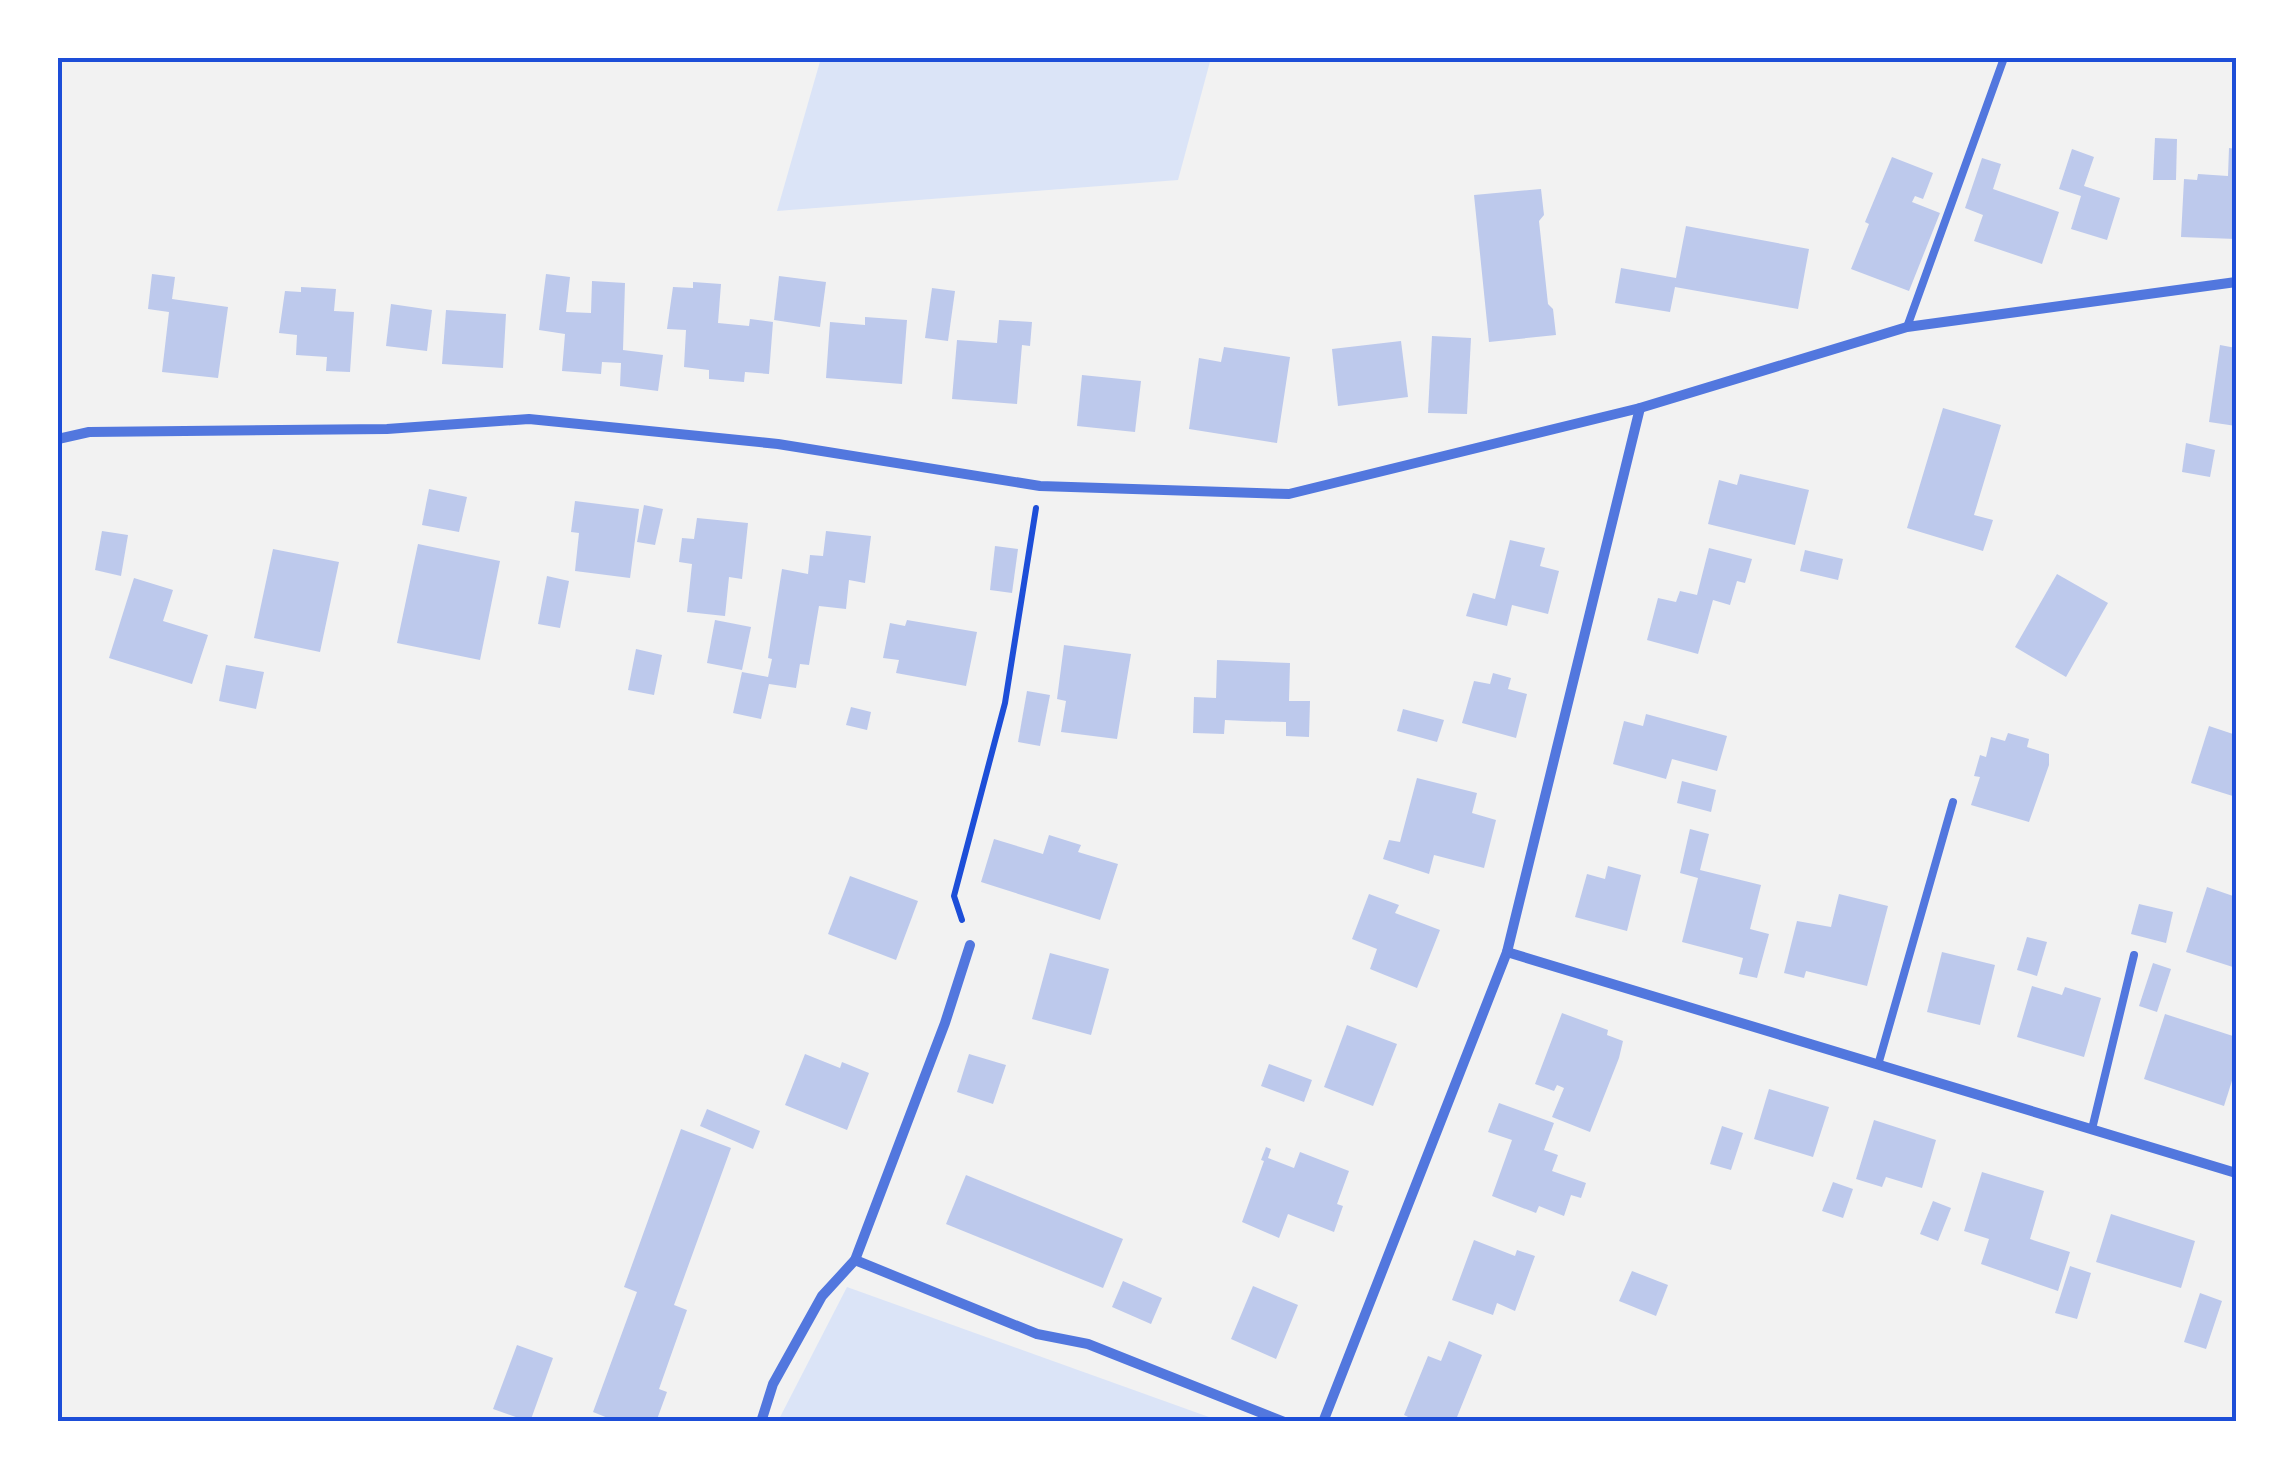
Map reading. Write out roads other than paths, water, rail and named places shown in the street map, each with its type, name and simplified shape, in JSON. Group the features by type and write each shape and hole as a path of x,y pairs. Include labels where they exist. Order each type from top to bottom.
{"street":[{"path":"58,439 88,432 387,428 529,418 778,444 1040,486 1289,494 1640,408 1907,327 2236,282"},
{"path":"1324,1422 1507,952 1640,408"},
{"path":"761,1422 773,1384 822,1296 855,1260 945,1023 970,945"},
{"path":"1507,952 2236,1173"},
{"path":"855,1260 1037,1334 1088,1344 1284,1422"}],"lane":[{"path":"1907,327 2004,58"},
{"path":"1878,1065 1952,802"},
{"path":"2092,1130 2134,955"}]}
